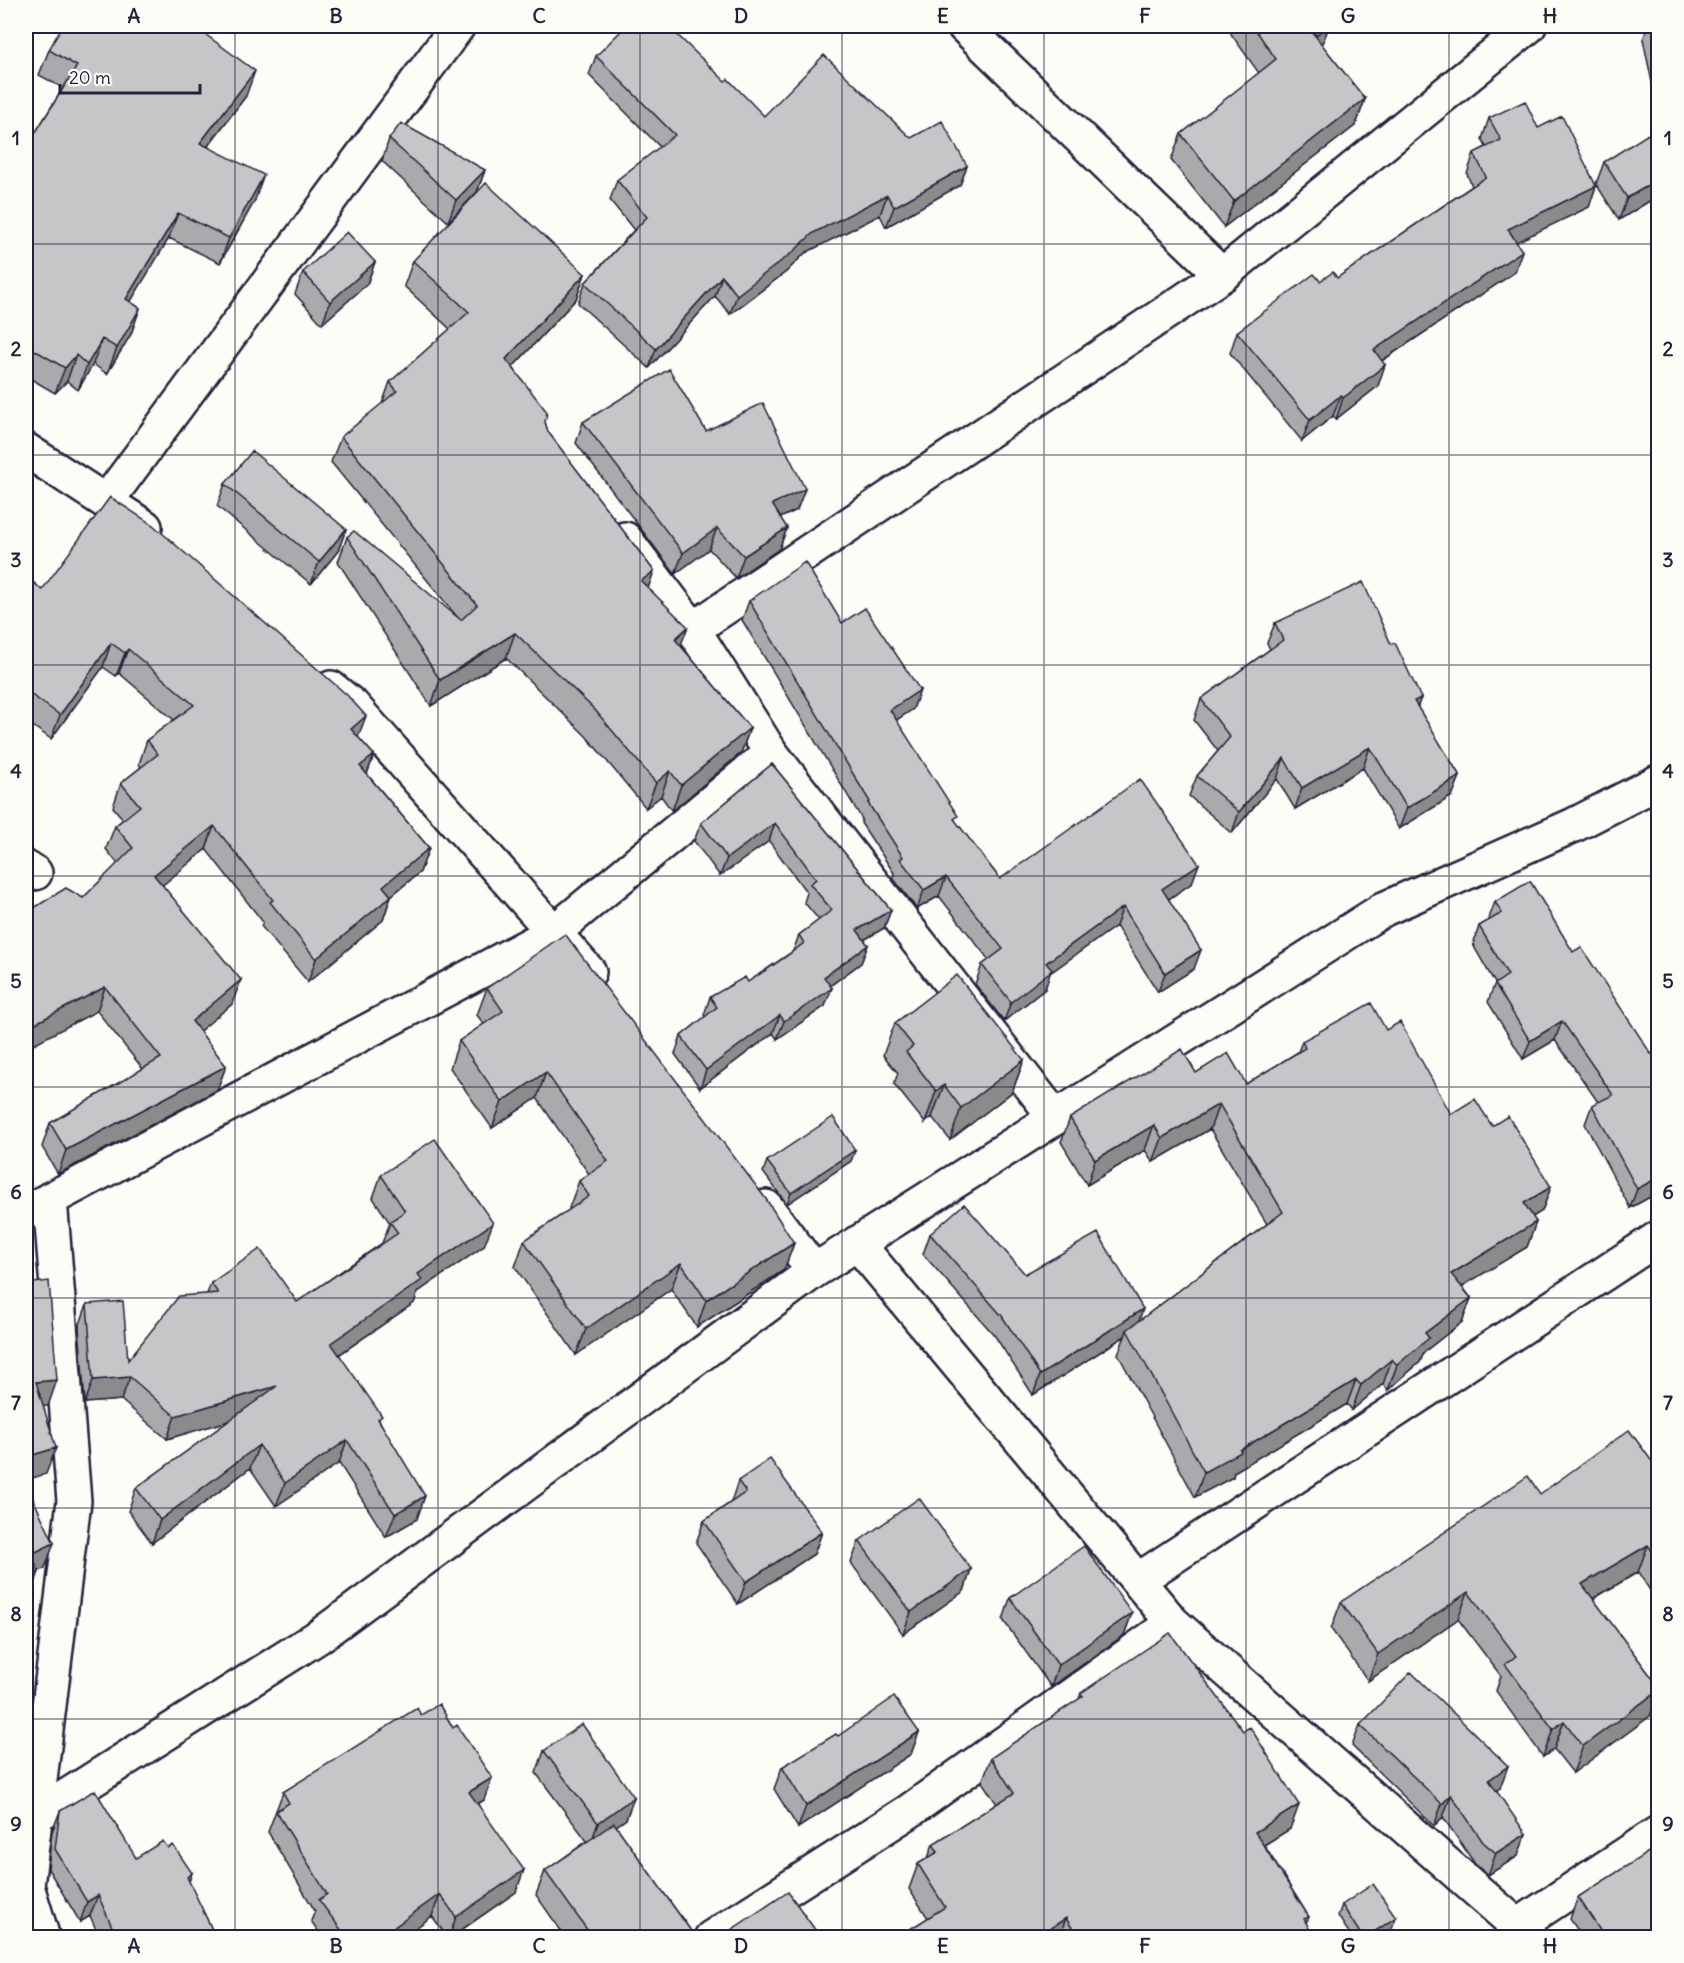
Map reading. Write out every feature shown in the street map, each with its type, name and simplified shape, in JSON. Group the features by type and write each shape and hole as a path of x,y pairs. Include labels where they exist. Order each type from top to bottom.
{"street":[{"path":"106,502 458,26"},
{"path":"964,26 1222,274"},
{"path":"693,629 1222,274 1529,26"},
{"path":"26,450 165,541"},
{"path":"609,519 693,629 771,753 1055,1117"},
{"path":"308,667 353,706 581,961 609,998"},
{"path":"43,1938 27,1886 74,1501 38,1206 554,932 771,753"},
{"path":"37,1815 318,1637 814,1271 857,1243 1384,909 1574,825 1659,782"},
{"path":"750,1186 814,1271"},
{"path":"1138,1580 1659,1238"},
{"path":"857,1243 1173,1623 1520,1933 1659,1833"},
{"path":"711,1938 908,1812 1173,1623"}],"building":[{"path":"62,26 194,26 255,71 200,143 264,175 229,238 178,213 126,299 140,308 117,348 102,339 87,365 76,355 65,368 26,345 26,135 31,140 77,66 49,50"},
{"path":"626,26 668,26 725,81 728,79 764,116 824,55 911,138 942,121 967,166 894,207 887,195 813,233 793,252 737,295 722,276 656,349 585,283 647,217 617,180 675,135 596,56"},
{"path":"1253,26 1327,26 1316,35 1309,28 1365,99 1234,201 1181,134 1276,59"},
{"path":"1653,26 1659,26 1659,54"},
{"path":"1525,101 1538,128 1562,116 1596,186 1508,229 1522,251 1374,350 1385,365 1343,398 1341,395 1310,420 1237,332 1314,274 1320,281 1333,272 1337,278 1486,177 1474,153 1501,140 1489,118"},
{"path":"401,123 485,170 456,200 389,139"},
{"path":"1653,131 1659,139 1659,179 1627,198 1604,162"},
{"path":"486,183 585,274 506,359 547,412 545,422 548,432 654,571 641,581 688,627 675,639 750,728 681,785 670,771 656,783 595,710 515,633 440,680 347,537 354,531 461,620 477,605 341,437 397,391 390,382 469,312 413,261"},
{"path":"347,232 375,262 330,302 303,272"},
{"path":"669,369 706,431 763,403 805,489 772,504 787,528 744,556 717,528 683,553 583,422"},
{"path":"252,451 346,529 319,562 225,484"},
{"path":"110,497 153,525 347,695 366,716 351,729 374,755 360,766 429,848 383,886 391,896 316,959 270,902 273,900 214,826 154,875 241,980 192,1021 226,1066 66,1150 50,1123 161,1058 105,987 26,1028 26,913 66,888 83,898 133,848 115,826 140,806 121,783 158,754 147,740 194,705 128,649 125,653 111,643 60,715 26,691 26,576 42,590"},
{"path":"805,562 842,623 865,608 920,690 890,710 958,816 954,819 1000,879 1140,779 1199,864 1162,889 1201,950 1165,973 1123,907 1046,963 1052,970 1011,1002 982,965 1003,949 946,877 924,890 900,859 903,857 868,803 870,802 749,601"},
{"path":"1363,582 1391,644 1395,643 1421,698 1414,701 1460,776 1407,808 1370,747 1302,788 1284,758 1239,812 1197,776 1230,737 1201,699 1283,640 1275,623"},
{"path":"772,764 891,910 857,930 868,945 824,977 832,988 784,1021 780,1015 706,1070 681,1036 717,1007 710,997 745,977 748,982 784,958 804,943 799,935 832,910 810,884 816,879 775,823 727,858 701,823"},
{"path":"1530,881 1573,952 1581,947 1651,1054 1659,1050 1659,1177 1637,1189 1592,1105 1613,1095 1562,1021 1530,1041 1495,984 1508,975 1479,926 1502,913 1495,902"},
{"path":"565,934 766,1199 794,1243 706,1300 681,1263 586,1329 524,1241 589,1196 579,1181 608,1161 546,1072 502,1102 459,1041 503,1011 487,988"},
{"path":"957,975 1024,1060 961,1108 944,1085 936,1091 906,1052 913,1046 895,1023"},
{"path":"1371,1003 1386,1030 1400,1022 1451,1114 1475,1099 1492,1126 1508,1116 1551,1187 1524,1203 1536,1222 1451,1274 1471,1298 1425,1333 1429,1338 1397,1365 1392,1359 1361,1385 1356,1380 1240,1450 1241,1452 1204,1472 1127,1330 1283,1212 1219,1104 1162,1138 1154,1125 1095,1160 1070,1118 1182,1049 1196,1073 1228,1053 1246,1084 1305,1048 1302,1041"},
{"path":"833,1117 855,1150 791,1193 767,1161"},
{"path":"435,1139 493,1223 418,1274 422,1280 331,1343 382,1416 378,1419 425,1496 395,1514 347,1440 285,1483 259,1445 160,1520 136,1488 277,1386 175,1416 130,1377 93,1380 87,1304 123,1301 128,1360 179,1296 218,1293 211,1283 260,1249 297,1302 398,1233 390,1222 405,1211 381,1175"},
{"path":"964,1204 1025,1274 1098,1233 1143,1309 1040,1375 1002,1316 930,1234"},
{"path":"49,1281 57,1380 36,1382 56,1448 26,1457 26,1284"},
{"path":"1629,1430 1659,1471 1659,1561 1648,1545 1582,1584 1659,1690 1583,1746 1564,1721 1553,1729 1505,1664 1516,1656 1468,1592 1378,1654 1341,1602 1528,1476 1540,1494"},
{"path":"770,1459 822,1532 746,1582 704,1521 746,1492 738,1481"},
{"path":"26,1484 54,1543 31,1554 39,1572 26,1579"},
{"path":"919,1498 971,1569 911,1612 859,1541"},
{"path":"1084,1546 1132,1613 1058,1665 1010,1598"},
{"path":"1170,1633 1243,1731 1250,1727 1299,1805 1255,1832 1309,1917 1304,1919 1314,1938 1078,1938 1066,1918 1035,1938 896,1938 945,1907 918,1864 938,1852 933,1844 1014,1793 991,1758 1083,1696 1081,1693"},
{"path":"1411,1672 1508,1766 1489,1780 1526,1834 1496,1853 1483,1842 1451,1795 1442,1804 1360,1725"},
{"path":"894,1697 919,1732 806,1806 782,1767 836,1734 838,1736"},
{"path":"439,1704 453,1728 457,1725 492,1778 469,1792 524,1870 456,1917 440,1894 379,1938 347,1938 319,1900 327,1894 276,1811 289,1803 283,1792 417,1708 421,1715"},
{"path":"582,1724 634,1797 598,1823 544,1751"},
{"path":"95,1790 136,1858 163,1841 168,1848 173,1845 192,1873 187,1877 216,1938 117,1938 98,1895 87,1902 55,1849 60,1811"},
{"path":"614,1823 696,1938 609,1938 607,1935 604,1938 593,1938 545,1871"},
{"path":"1650,1851 1659,1863 1659,1938 1605,1938 1578,1897"},
{"path":"1373,1884 1396,1917 1363,1938 1342,1905"},
{"path":"788,1892 821,1938 719,1938"}]}
